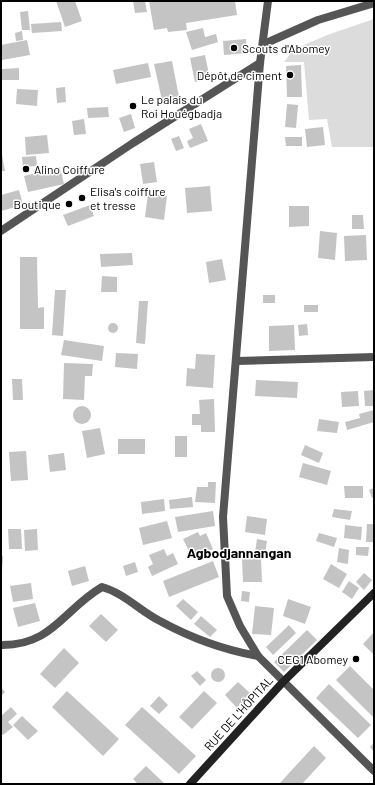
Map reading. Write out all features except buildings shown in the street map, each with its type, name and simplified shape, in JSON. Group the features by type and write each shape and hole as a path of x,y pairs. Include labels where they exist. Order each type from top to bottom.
{"street":[{"path":"268,1 264,44 260,63 223,517 227,596 240,626 258,656 374,771"},
{"path":"264,44 318,20 374,3"},
{"path":"1,230 133,143 260,63"},
{"path":"236,361 374,357"},
{"path":"1,645 18,644 50,631 91,593 102,586 112,590 159,621 206,642 238,653 258,656"},
{"name":"RUE DE L'HÔPITAL","path":"190,784 283,682 374,592"}],"shaded area":[{"path":"374,19 374,147 332,147 327,119 309,120 304,62 284,62 294,49 330,34"}],"place":[{"name":"Scouts d'Abomey","path":"234,48"},
{"name":"Dépôt de ciment","path":"290,75"},
{"name":"Le palais du Roi Houégbadja","path":"133,106"},
{"name":"Alino Coiffure","path":"26,169"},
{"name":"Elisa's coiffure et tresse","path":"82,198"},
{"name":"Boutique","path":"69,204"},
{"name":"CEG1 Abomey","path":"356,659"}],"district":[{"name":"Agbodjannangan","path":"239,552"}]}
